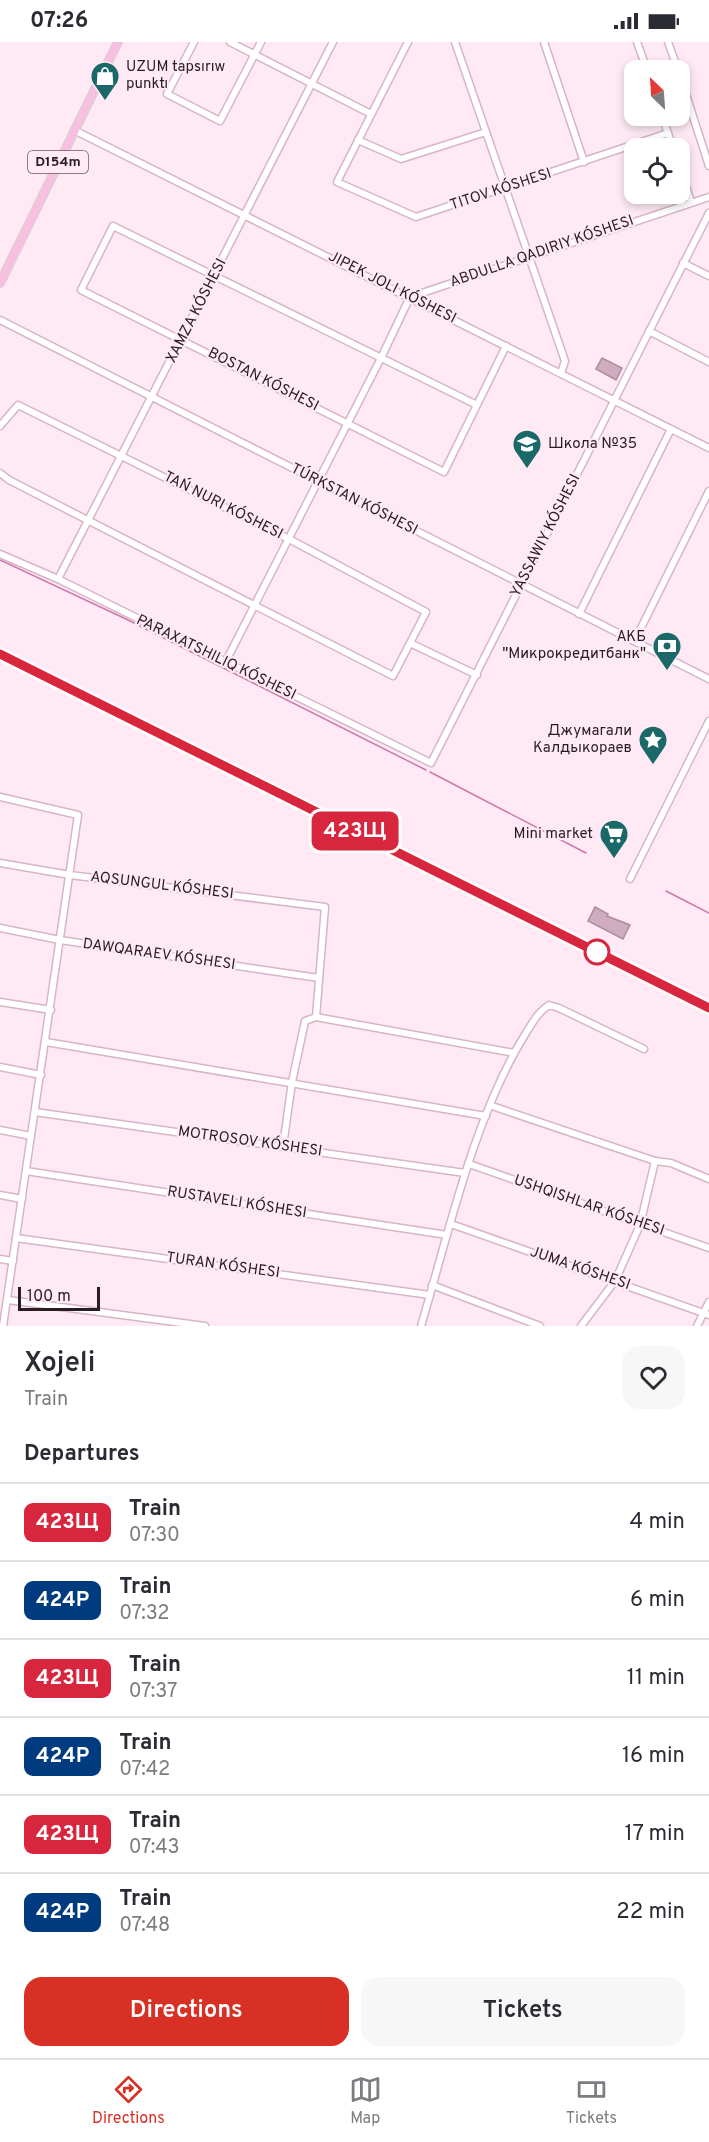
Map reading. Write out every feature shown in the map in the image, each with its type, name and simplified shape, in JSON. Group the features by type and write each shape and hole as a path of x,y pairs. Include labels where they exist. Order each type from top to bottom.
{"main road":[{"name":"D154m","path":"0,283 118,42"}],"street":[{"path":"194,42 167,94 220,121 261,42"},
{"path":"230,42 313,82 371,114"},
{"name":"XAMZA KÓSHESI","path":"58,579 153,398 333,42"},
{"path":"408,42 358,140 401,159 486,132"},
{"path":"455,42 565,361 561,373"},
{"path":"544,42 584,162"},
{"path":"637,42 643,60"},
{"path":"668,42 674,60"},
{"path":"690,107 709,166"},
{"path":"666,126 670,138"},
{"path":"74,130 246,214 709,448"},
{"name":"TITOV KÓSHESI","path":"358,140 337,182 417,217 668,133"},
{"path":"0,554 58,579 225,663 348,424 410,297 709,197"},
{"name":"YASSAWIY KÓSHESI","path":"225,663 431,763 709,213"},
{"name":"BOSTAN KÓSHESI","path":"215,276 113,226 81,290 183,339 444,472 477,405"},
{"path":"683,263 709,276"},
{"path":"215,276 477,405 507,346"},
{"name":"TÚRKSTAN KÓSHESI","path":"0,320 521,586 635,640 709,679"},
{"path":"649,331 709,362"},
{"path":"0,426 18,405 289,539 426,612 393,676 9,480 0,473"},
{"path":"579,614 671,429"},
{"path":"635,640 709,491"},
{"path":"410,643 477,675"},
{"path":"630,879 709,721"},
{"path":"0,797 78,815 8,1300 2,1322"},
{"name":"AQSUNGUL KÓSHESI","path":"0,863 70,875 325,907 319,978"},
{"name":"DAWQARAEV KÓSHESI","path":"0,928 60,940 319,978"},
{"path":"316,1017 319,978"},
{"path":"0,1002 51,1010"},
{"path":"421,1326 465,1173 486,1116 514,1053 541,1010 549,1005 644,1049"},
{"path":"283,1146 292,1082 305,1021 316,1017 514,1053"},
{"path":"46,1042 486,1116"},
{"path":"0,1067 41,1075"},
{"path":"492,1106 655,1161 671,1163 709,1179"},
{"name":"MOTROSOV KÓSHESI","path":"35,1112 465,1173"},
{"path":"0,1130 31,1136"},
{"path":"581,1326 615,1281 640,1225 655,1161"},
{"name":"USHQISHLAR KÓSHESI","path":"469,1164 709,1248"},
{"name":"RUSTAVELI KÓSHESI","path":"26,1172 447,1235"},
{"path":"0,1195 22,1199"},
{"name":"JUMA KÓSHESI","path":"451,1224 706,1315"},
{"name":"TURAN KÓSHESI","path":"16,1238 430,1294"},
{"path":"0,1259 13,1261"},
{"path":"432,1285 540,1326"},
{"path":"8,1300 205,1326"},
{"path":"696,1326 706,1315 709,1302"}],"building":[{"path":"602,358 622,368 616,380 596,369"},
{"path":"595,907 608,914 607,916 630,925 623,939 588,921"}],"waterway":[{"path":"0,560 126,619 426,770"},
{"path":"430,772 586,853"},
{"path":"666,891 709,913"}],"railway":[{"path":"0,654 709,1008"}],"train":[{"name":"423Щ","path":"0,654 709,1008"}],"place":[{"name":"UZUM tapsırıw punktı","path":"105,102"},
{"name":"Школа №35","path":"527,470"},
{"name":"АКБ \"Микрокредитбанк\"","path":"667,672"},
{"name":"Джумагали Калдыкораев","path":"653,766"},
{"name":"Mini market","path":"614,860"}]}
